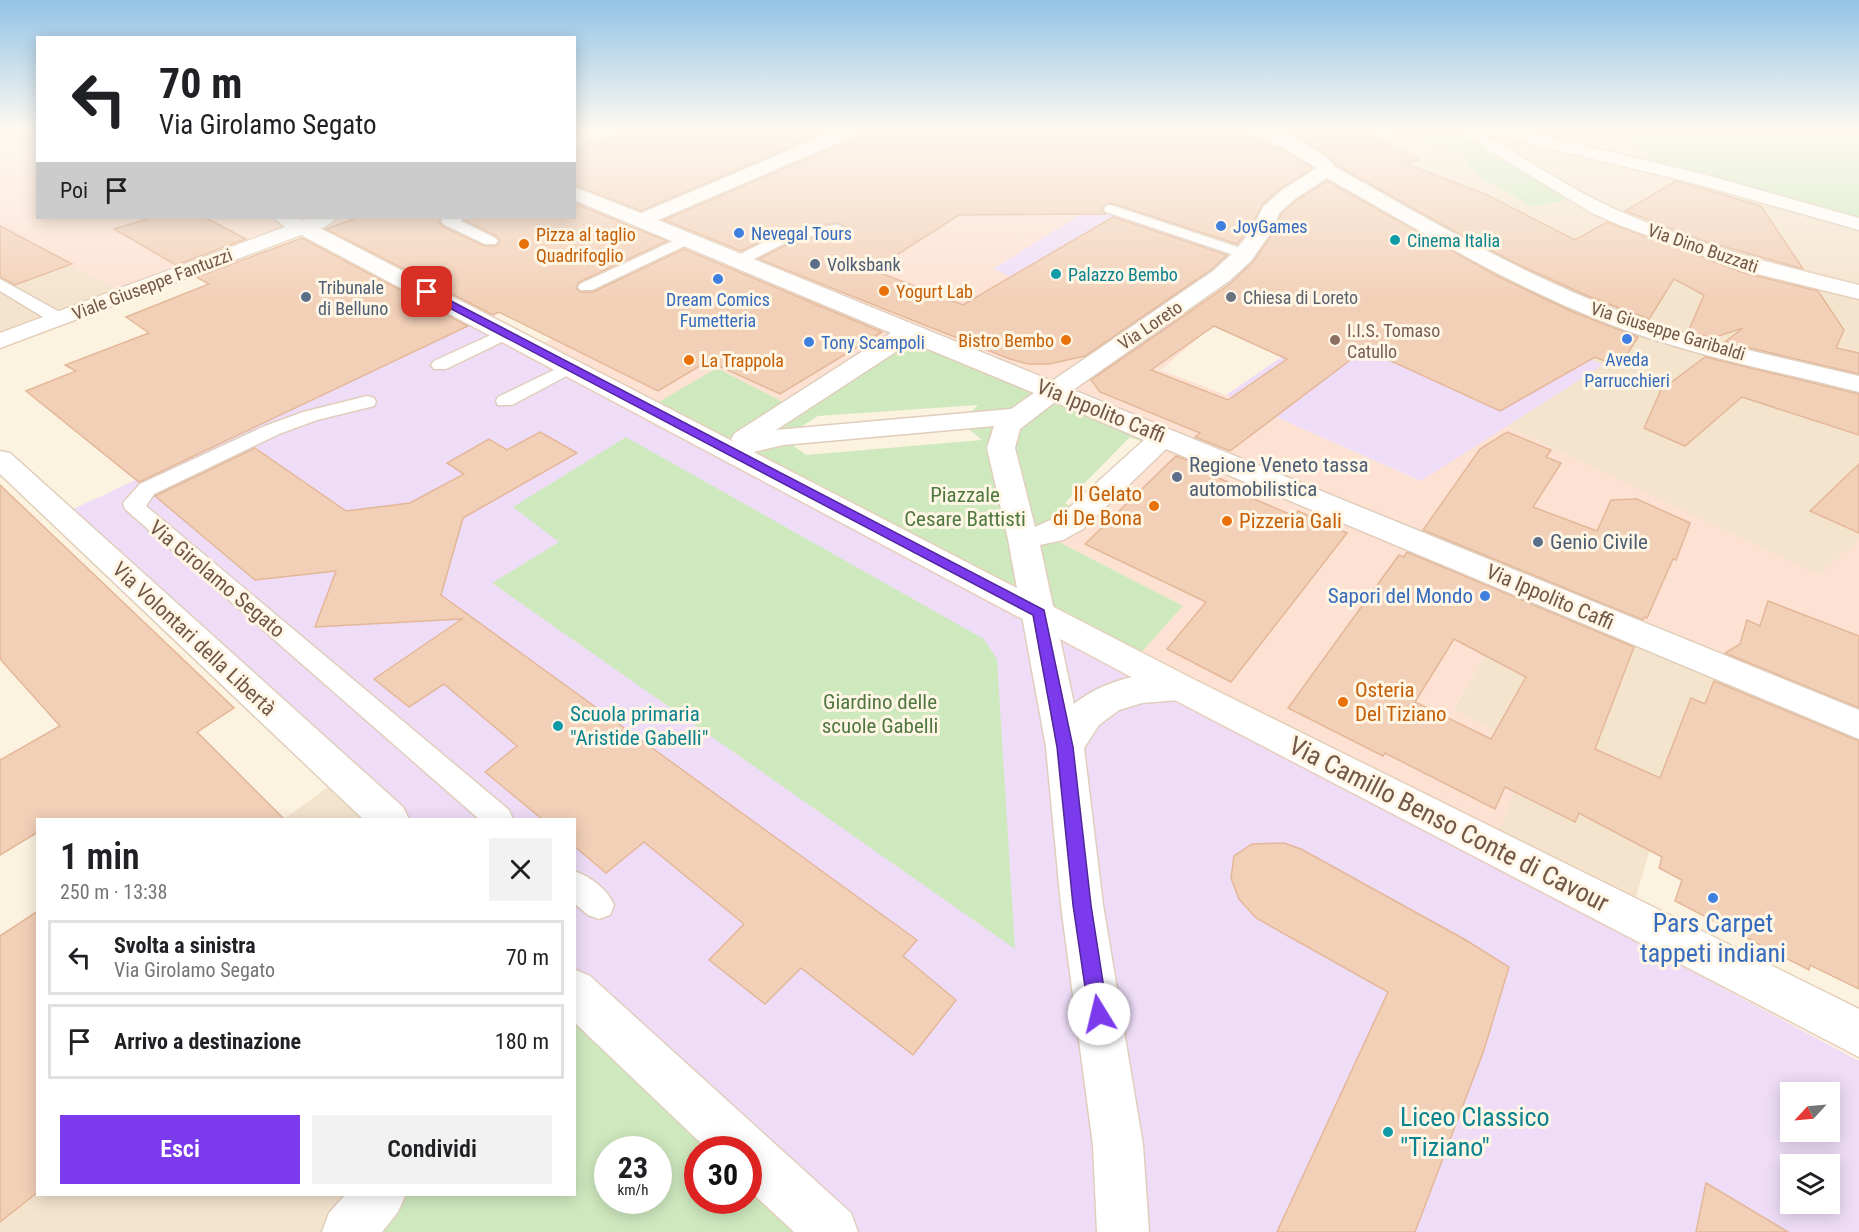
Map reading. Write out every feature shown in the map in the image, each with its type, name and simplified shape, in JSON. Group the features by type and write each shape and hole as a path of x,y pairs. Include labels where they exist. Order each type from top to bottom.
{"street":[{"path":"640,220 721,185"},
{"name":"Via Loreto","path":"1053,391 1214,281 1245,254 1263,229 1270,211 1302,185"},
{"name":"Via Giuseppe Garibaldi","path":"1355,185 1489,260 1591,308 1685,339 1859,384"},
{"name":"Via Dino Buzzati","path":"1563,185 1599,208 1647,230 1753,266 1859,292"},
{"path":"1722,185 1859,224"},
{"name":"Via Ippolito Caffi","path":"576,195 1859,725"},
{"path":"304,221 506,333 1039,613"},
{"name":"Viale Giuseppe Fantuzzi","path":"0,341 304,221"},
{"path":"729,450 909,332"},
{"path":"1053,391 1017,416 1007,426 1001,448 1039,613 1065,747 1082,905 1118,1145 1121,1226"},
{"path":"729,450 783,438 1017,416"},
{"path":"1023,539 1052,533 1072,522 1164,436"},
{"name":"Via Volontari della Libertà","path":"0,459 388,818"},
{"name":"Via Camillo Benso Conte di Cavour","path":"1039,613 1179,687 1859,1034"},
{"path":"1065,747 1085,716 1098,705 1128,693 1152,688 1179,687"},
{"path":"576,993 729,1136"},
{"path":"762,1167 832,1232"},
{"path":"348,1232 378,1196"}],"lane":[{"path":"1111,209 1245,254"},
{"path":"453,219 448,221 490,241"},
{"path":"738,261 792,234 838,229"},
{"path":"586,287 686,240"},
{"path":"0,284 59,319"},
{"path":"440,364 506,333"},
{"path":"504,401 570,367"},
{"name":"Via Girolamo Segato","path":"367,402 310,416 272,430 147,489 134,503 136,509 498,818"},
{"path":"576,886 599,905"}],"shaded area":[{"path":"0,185 36,185 36,219 277,219 296,228 122,292 0,229"},
{"path":"631,185 1358,185 1485,262 1445,276 1239,255 1159,313 1204,333 1161,370 1226,395 1420,481 1506,426 1819,575 1859,539 1859,718 1528,582 1453,709 1530,750 1487,861 1128,667 1183,606 1059,542 1083,513 1154,446 1046,392 645,410 532,349 613,309 539,274 458,310 296,228 320,219 576,219 576,200"},
{"path":"1357,185 1721,185 1859,224 1859,539 1819,576 1506,426 1602,365 1576,354 1445,276 1484,262"},
{"path":"1097,204 1238,254 1270,219 1308,228 1603,365 1421,481 1274,416 1235,447 1111,396 1098,389 1090,375 1166,321 1188,330 1151,352 1167,359 1151,371 1228,400 1231,397 1226,395 1286,354 1260,298 1208,277 1135,331 993,269"},
{"path":"0,229 122,292 0,338"},
{"path":"479,321 1859,1061 1859,1232 810,1232 762,1168 762,1136 732,1136 576,1007 576,818 374,818 54,518"},
{"path":"1527,582 1859,718 1859,786 1665,797 1625,935 1487,861 1453,710"},
{"path":"335,782 374,818 285,818"},
{"path":"36,995 36,1196 372,1196 343,1232 0,1232 0,1020"}],"green space":[{"path":"1495,185 1568,185 1587,196 1533,207"},
{"path":"1721,185 1859,185 1859,224"},
{"name":"Piazzale Cesare Battisti","path":"902,333 1164,436 1154,446 1130,437 1065,503 1083,513 1059,542 1183,606 1128,667 645,410 717,368 789,405","holes":["978,405 960,422 982,440 806,455 783,438 818,416"]},
{"name":"Giardino delle scuole Gabelli","path":"626,437 984,639 997,659 1015,949 492,583 559,542 513,507"},
{"path":"576,1007 710,1136 684,1136 684,1214 762,1214 762,1186 810,1232 342,1232 371,1196 576,1196"}],"building":[{"path":"576,185 701,185 641,211 576,186"},
{"path":"744,185 1285,185 1262,205 1251,227 1237,244 1111,203 1102,208 1106,214 959,215 873,270 963,305 1113,217 1227,255 1212,269 1085,356 1049,364 1028,364 1010,359 759,259 796,240 843,234 847,228 839,223 787,229 741,251 664,220"},
{"path":"1320,185 1335,185 1499,277 1571,311 1638,337 1619,367 1595,357 1500,411 1365,349 1230,451 1195,437 1200,433 1100,392 1091,380 1231,283 1253,262 1275,230 1281,214 1297,200","holes":["1214,326 1287,359 1228,400 1151,370"]},
{"path":"1373,185 1463,185 1485,194 1575,240 1607,222 1744,273 1818,291 1844,330 1836,348 1859,353 1859,374 1725,342 1743,328 1712,338 1688,332 1704,295 1674,279 1649,319 1590,297 1515,263"},
{"path":"1668,185 1691,185 1761,206 1803,269 1701,240 1625,211"},
{"path":"576,204 667,241 579,282 576,288 580,292 593,292 684,249 882,332 780,394 708,361 658,391 499,312 493,315 326,229 354,219 440,219 442,226 484,246 495,246 500,241 497,236 464,220 576,219"},
{"path":"147,219 208,219 246,239 176,265 114,229"},
{"path":"0,226 72,264 15,285 0,277"},
{"path":"302,238 468,326 139,482 26,391 76,371 65,365 149,333 126,317 209,284 196,277"},
{"path":"1705,357 1859,394 1859,435 1742,397 1685,446 1644,428 1661,390"},
{"name":"Scuola primaria \"Aristide Gabelli\"","path":"540,432 577,453 463,518 441,595 917,940 903,956 956,1000 913,1055 801,968 765,1004 709,960 744,924 644,842 606,873 576,848 576,818 541,818 485,772 517,746 444,684 409,707 374,679 462,619 315,627 336,571 255,580 155,496 255,448 346,511 410,503 464,474 447,463 489,439 507,450"},
{"path":"1507,432 1551,450 1546,457 1561,463 1533,507 1597,531 1611,500 1637,499 1690,523 1676,560 1673,559 1647,618 1644,617 1643,620 1423,530 1480,449"},
{"path":"1176,456 1208,469 1204,472 1228,482 1224,486 1294,516 1298,511 1347,533 1231,682 1167,649 1206,602 1085,544"},
{"path":"1859,464 1859,533 1810,511"},
{"path":"0,485 234,708 197,732 283,818 36,818 36,833 0,855 0,760 60,726 0,659"},
{"path":"1407,552 1634,647 1595,749 1660,778 1691,698 1705,704 1714,681 1859,741 1859,989 1810,965 1809,970 1675,901 1682,880 1659,868 1662,857 1579,813 1575,822 1505,787 1495,809 1385,753 1383,756 1288,708 1399,555 1404,557","holes":["1454,639 1526,677 1491,739 1415,702"]},
{"path":"1768,601 1859,636 1859,708 1725,653 1740,644 1747,620 1760,626"},
{"path":"1284,843 1301,849 1464,939 1509,967 1484,1050 1415,1232 1277,1232 1388,992 1256,918 1239,899 1231,878 1234,856 1252,844"},
{"path":"36,912 36,1194 0,1222 0,936"},
{"path":"1706,1183 1788,1232 1696,1232"}],"place":[{"name":"JoyGames","path":"1221,226"},
{"name":"Nevegal Tours","path":"739,233"},
{"name":"Cinema Italia","path":"1395,240"},
{"name":"Pizza al taglio Quadrifoglio","path":"524,244"},
{"name":"Volksbank","path":"815,264"},
{"name":"Palazzo Bembo","path":"1056,274"},
{"name":"Dream Comics Fumetteria","path":"718,279"},
{"name":"Yogurt Lab","path":"884,291"},
{"name":"Tribunale di Belluno","path":"306,297"},
{"name":"Chiesa di Loreto","path":"1231,297"},
{"name":"Aveda Parrucchieri","path":"1627,339"},
{"name":"Bistro Bembo","path":"1066,340"},
{"name":"I.I.S. Tomaso Catullo","path":"1335,340"},
{"name":"Tony Scampoli","path":"809,342"},
{"name":"La Trappola","path":"689,360"},
{"name":"Regione Veneto tassa automobilistica","path":"1177,477"},
{"name":"Il Gelato di De Bona","path":"1154,506"},
{"name":"Pizzeria Gali","path":"1227,521"},
{"name":"Genio Civile","path":"1538,542"},
{"name":"Sapori del Mondo","path":"1485,596"},
{"name":"Osteria Del Tiziano","path":"1343,702"},
{"name":"Scuola primaria \"Aristide Gabelli\"","path":"558,726"},
{"name":"Pars Carpet tappeti indiani","path":"1713,898"},
{"name":"Liceo Classico \"Tiziano\"","path":"1388,1132"}],"route":[{"path":"427,292 1039,613 1065,747 1082,905 1099,1014"}]}
